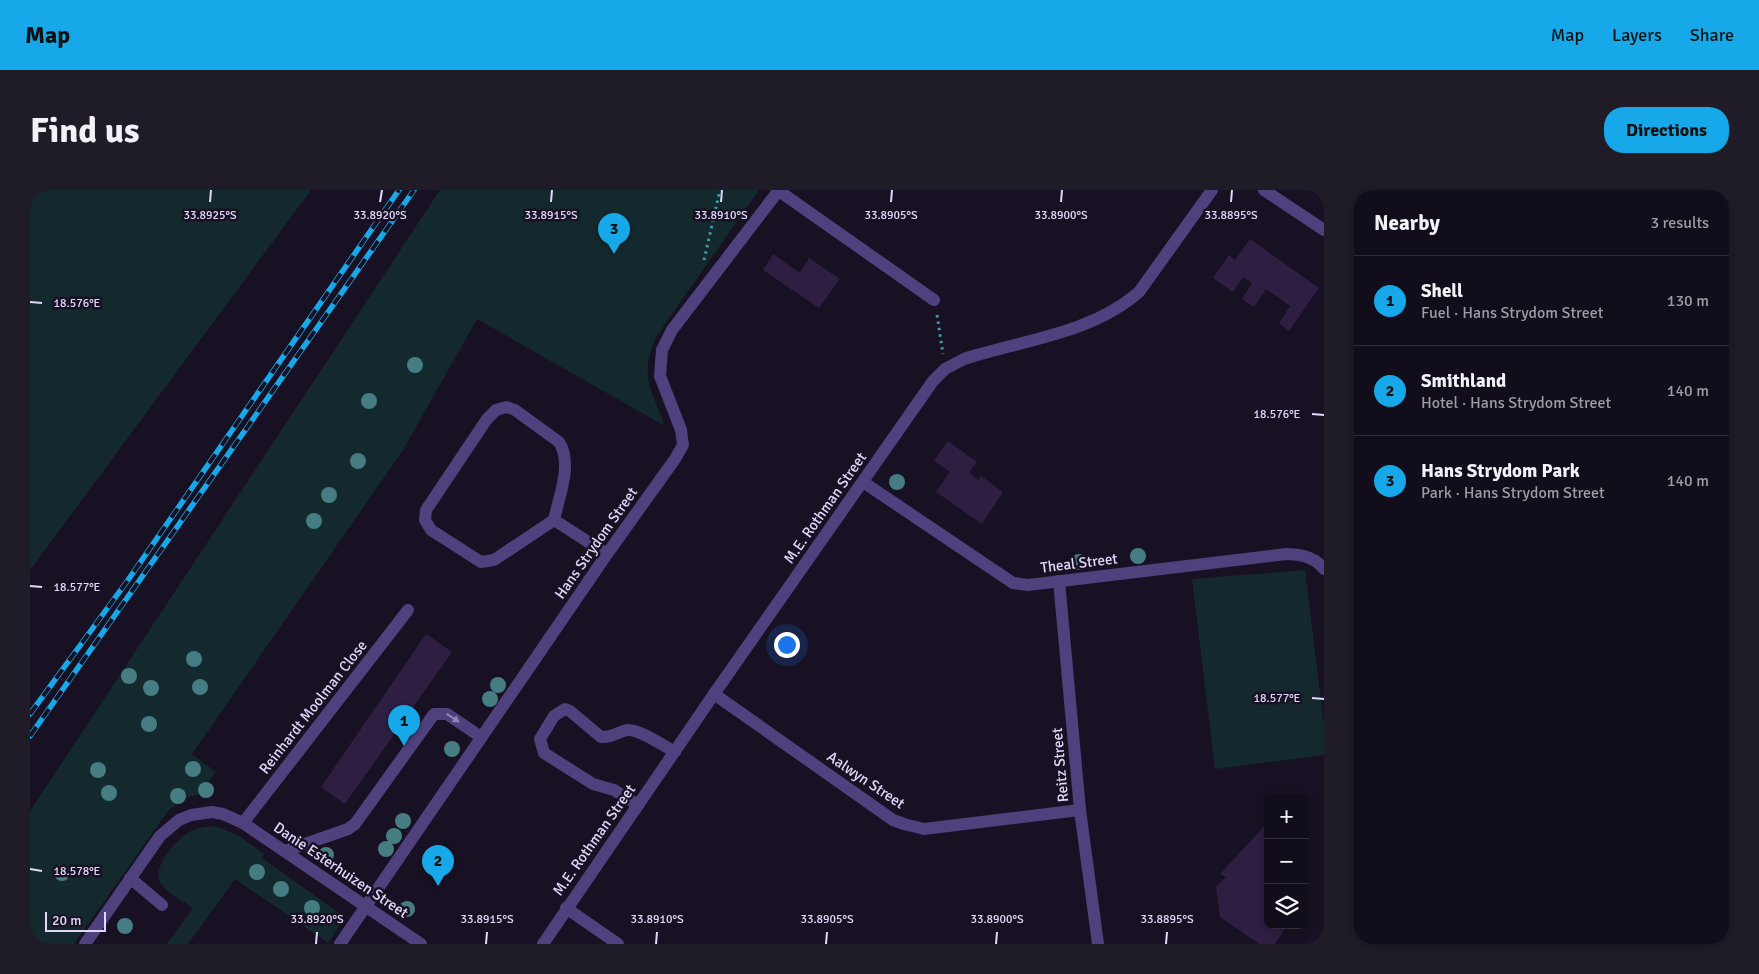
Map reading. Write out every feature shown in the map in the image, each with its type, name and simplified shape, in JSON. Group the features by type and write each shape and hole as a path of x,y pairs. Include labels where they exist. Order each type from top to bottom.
{"street":[{"name":"M.E. Rothman Street","path":"543,944 714,694 945,369 964,359 992,350 1088,324 1124,306 1139,292 1212,190"},
{"path":"1264,190 1324,230"},
{"path":"779,191 934,300"},
{"name":"Hans Strydom Street","path":"340,944 607,554 676,459 683,445 681,430 660,376 662,350 672,330 779,191"},
{"path":"508,408 515,410 559,442 564,449 566,463 554,520 487,563 472,558 431,530 427,526 425,516 426,510 487,419 496,410 508,408"},
{"name":"Theal Street","path":"863,482 1013,582 1028,585 1286,554 1298,554 1312,558 1324,570"},
{"path":"554,520 607,554"},
{"name":"Reitz Street","path":"1059,582 1080,810 1098,944"},
{"name":"Reinhardt Moolman Close","path":"243,823 408,610"},
{"name":"Aalwyn Street","path":"714,694 893,820 904,824 924,828 1080,810"},
{"path":"638,805 614,790 593,784 544,753 540,739 554,716 565,709 601,737 615,736 627,730 636,731 675,752"},
{"path":"285,851 348,829 362,816 434,714 447,714 481,737"},
{"name":"Danie Esterhuizen Street","path":"85,944 160,836 179,820 191,815 212,812 223,814 243,823 421,944"},
{"path":"130,878 162,905"},
{"path":"566,908 618,944"}],"path":[{"path":"702,267 720,190"},
{"path":"934,300 945,369"}],"green space":[{"path":"30,190 311,190 30,570"},
{"path":"440,190 759,190 656,337 648,362 649,382 665,426 477,319 403,450 192,754 216,772 200,794 185,798 168,811 74,944 30,944 30,811"},
{"path":"1305,570 1324,725 1324,755 1215,769 1192,579"},
{"path":"214,826 238,835 264,854 262,858 342,915 342,922 328,943 235,879 188,944 167,944 193,908 161,884 159,870 162,862 172,847 185,835 202,827"}],"building":[{"path":"1250,239 1319,288 1289,331 1279,323 1290,306 1266,289 1254,307 1242,299 1252,283 1243,277 1233,292 1213,278 1229,255 1235,260"},
{"path":"773,254 800,273 809,258 840,279 819,308 763,270"},
{"path":"948,441 977,462 969,473 978,480 981,476 1003,492 982,524 936,492 950,472 934,461"},
{"path":"426,634 452,652 345,804 321,787"},
{"path":"1264,826 1264,929 1284,929 1275,944 1259,944 1220,917 1216,887 1226,877 1220,874"}],"railway":[{"path":"30,714 128,580 399,190"},
{"path":"30,736 414,190"}],"place":[{"name":"Hans Strydom Park","path":"614,254"},
{"name":"Shell","path":"404,746"},
{"name":"Smithland","path":"438,886"}]}
